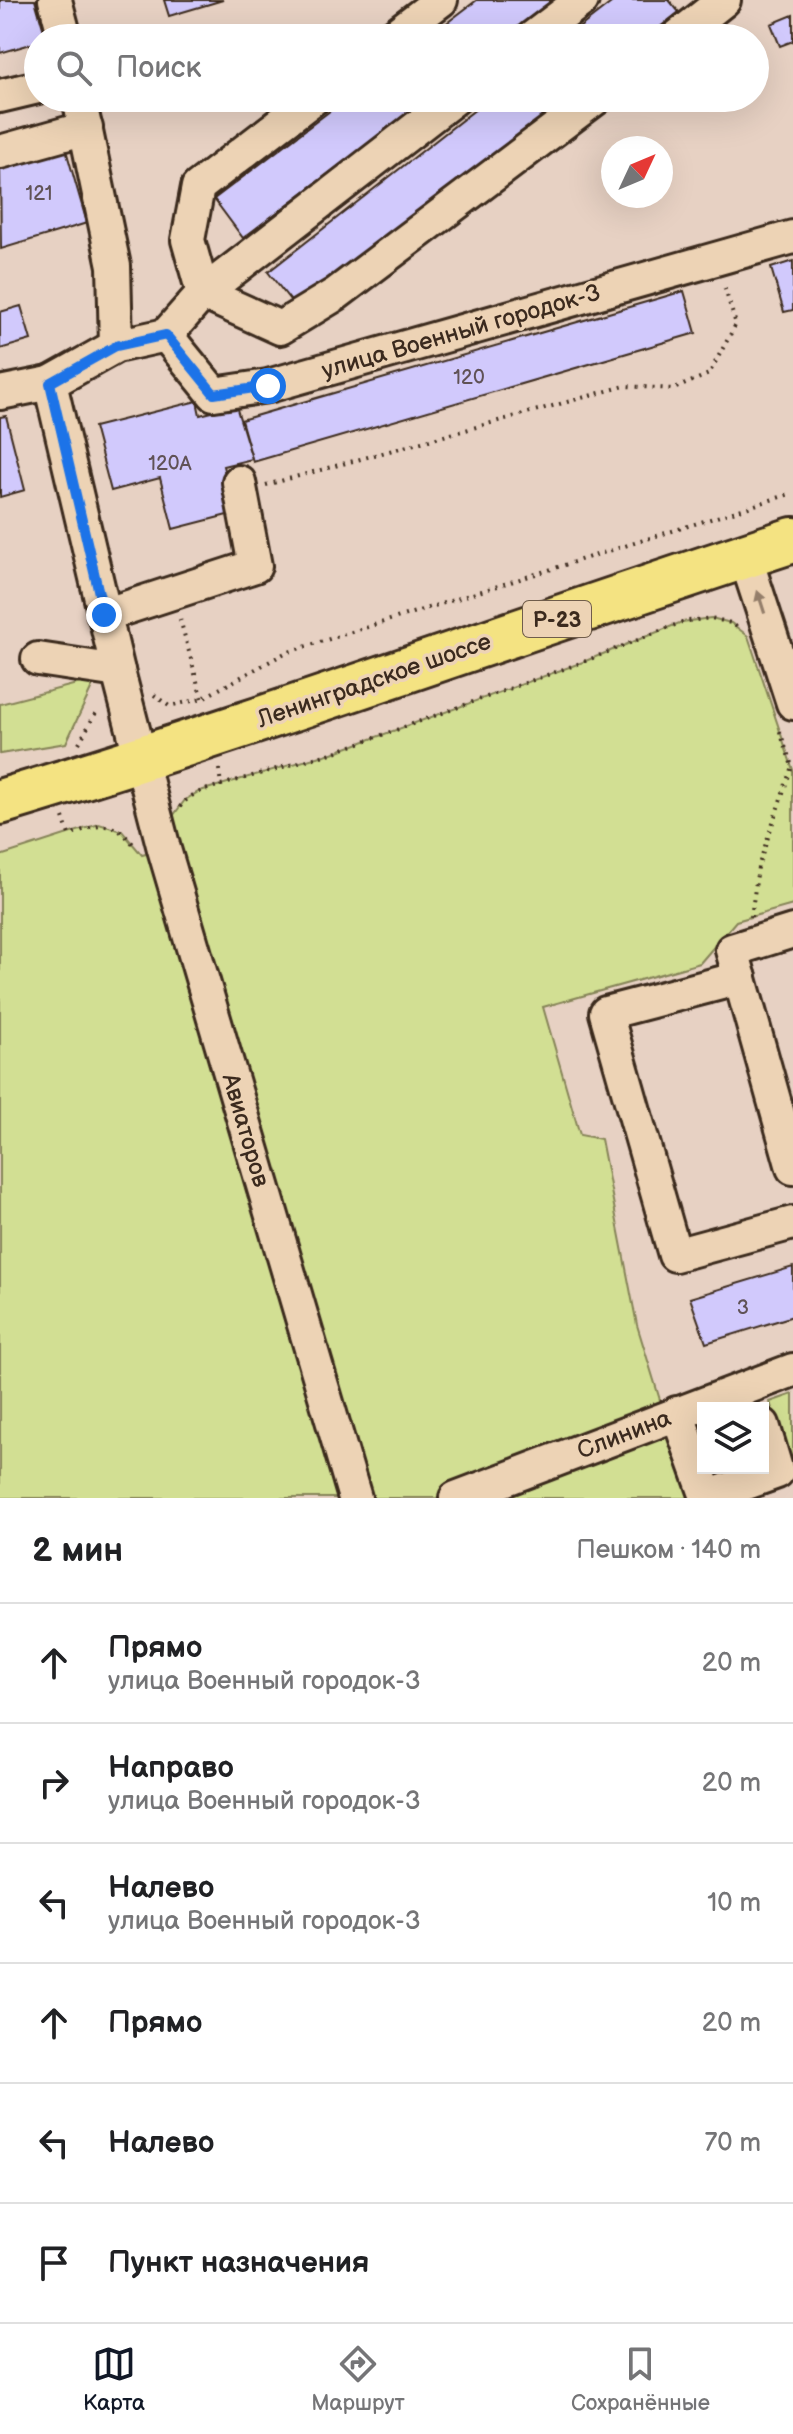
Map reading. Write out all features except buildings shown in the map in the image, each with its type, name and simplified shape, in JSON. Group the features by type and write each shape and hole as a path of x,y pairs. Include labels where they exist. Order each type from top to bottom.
{"highway":[{"name":"Ленинградское шоссе","path":"0,802 142,760 209,716 793,540"}],"street":[{"path":"55,0 61,24"},
{"path":"409,24 441,0"},
{"path":"550,24 582,0"},
{"path":"689,24 707,5"},
{"path":"0,96 24,90"},
{"path":"296,112 198,187 188,240 203,293 280,328 336,294 577,112"},
{"path":"0,393 50,383 116,346 166,335 203,293 437,112"},
{"path":"0,152 83,113 114,266 116,346"},
{"name":"улица Военный городок-3","path":"166,335 214,394 268,386 793,237"},
{"name":"Авиаторов","path":"50,383 104,615 164,849 355,1498"},
{"path":"104,615 255,566 240,487"},
{"path":"745,556 785,713"},
{"path":"38,659 118,671"},
{"path":"793,931 732,950 793,1168"},
{"path":"740,978 606,1013 675,1255 793,1223"},
{"name":"Слинина","path":"456,1498 677,1413 754,1397 793,1370"},
{"path":"677,1413 697,1469"},
{"path":"699,1474 707,1497 777,1472 769,1445"}],"path":[{"path":"240,487 625,386 674,389 709,374 736,324 716,259"},
{"path":"209,716 285,653 793,493"},
{"path":"174,594 209,716 221,785 335,752 583,662 682,622 711,618 731,623 748,636"},
{"path":"747,946 758,867 792,766 785,713"}],"green space":[{"path":"711,618 731,623 748,636 793,770 793,905 736,921 700,963 543,1007 580,1135 601,1139 637,1325 690,1498 0,1498 0,856 99,824 122,831 142,855 176,846 173,816 185,800 200,791 335,752 583,662 682,622"},
{"path":"96,679 66,743 0,754 0,704"},
{"path":"793,1394 793,1477 770,1402"}],"route":[{"path":"104,615 50,383 116,346 166,335 214,394 268,386"}]}
